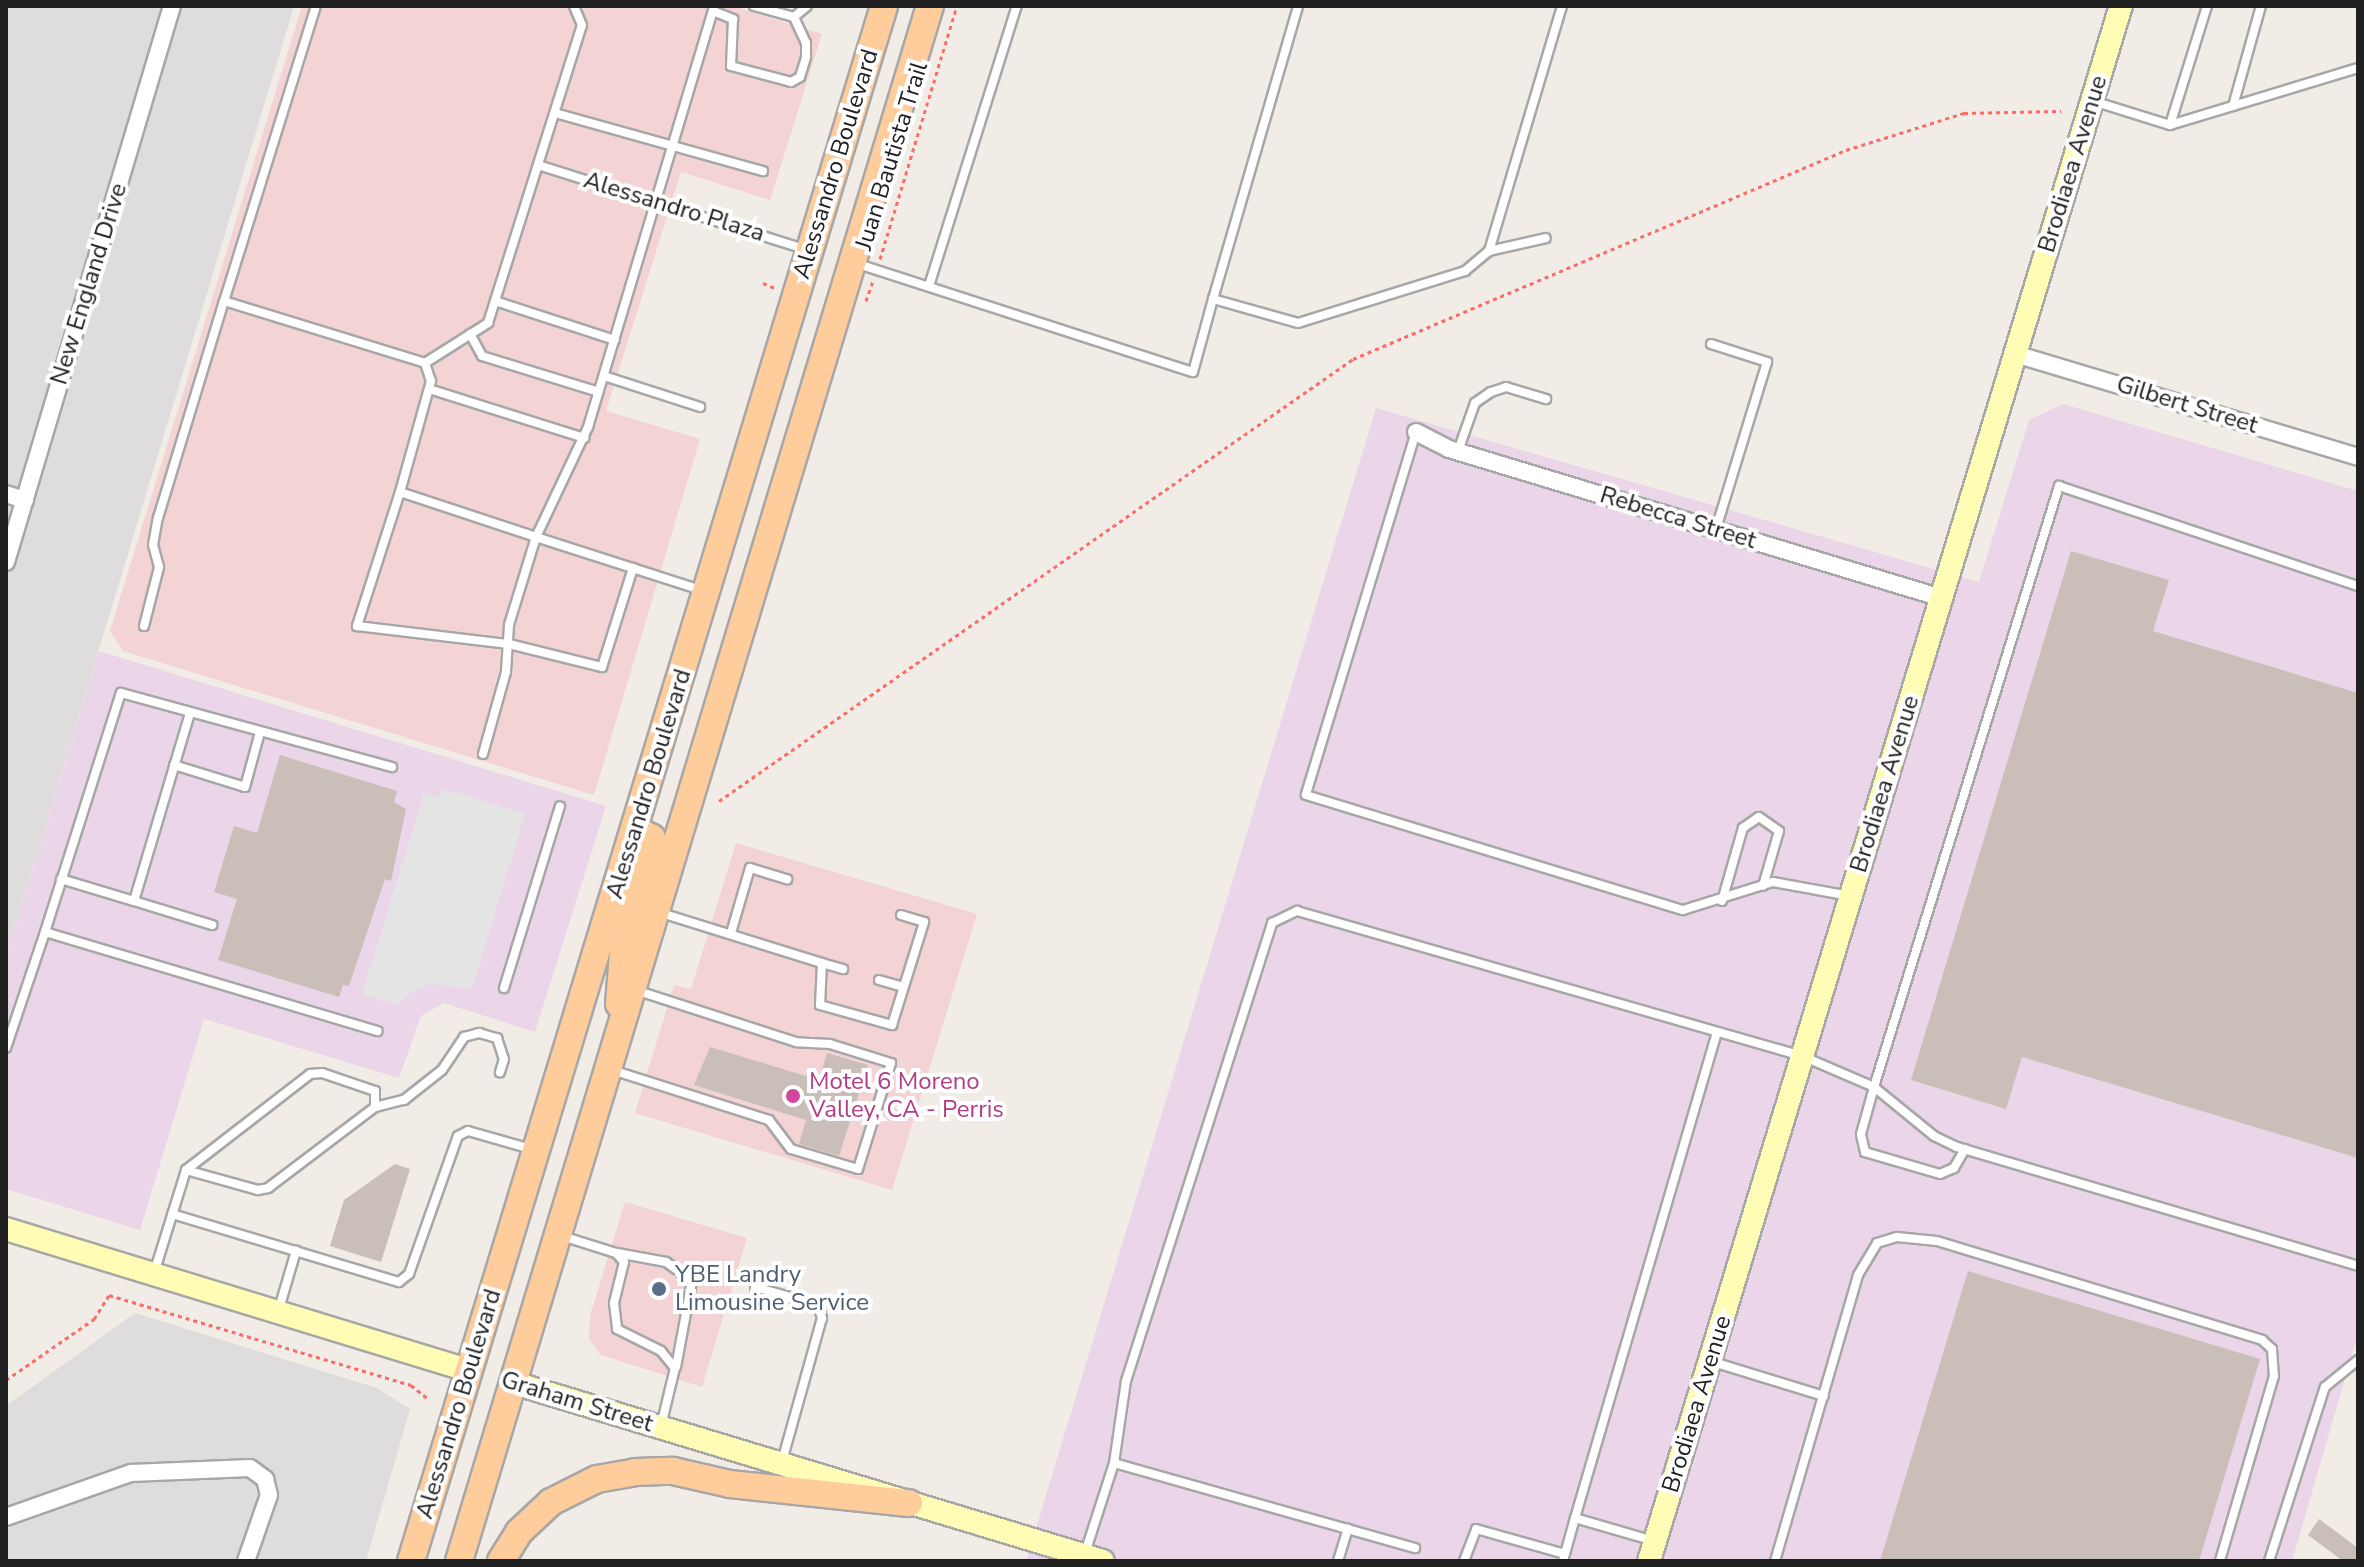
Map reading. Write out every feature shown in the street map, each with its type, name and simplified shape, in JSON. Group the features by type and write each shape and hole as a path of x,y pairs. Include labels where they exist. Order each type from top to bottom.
{"main road":[{"name":"Alessandro Boulevard","path":"411,1561 884,6"},
{"name":"Alessandro Boulevard","path":"459,1561 930,6"},
{"path":"809,250 850,262"},
{"path":"619,1040 623,953 655,846 652,838 636,829"},
{"name":"Graham Street","path":"470,1371 514,1383"},
{"path":"501,1561 519,1532 551,1502 597,1479 635,1472 673,1471 730,1484 909,1503"}],"street":[{"name":"New England Drive","path":"6,562 172,6"},
{"name":"Brodiaea Avenue","path":"1652,1551 2121,6"},
{"name":"Gilbert Street","path":"2015,354 2358,457"},
{"name":"Rebecca Street","path":"1416,432 1458,451 1942,598"},
{"path":"6,494 25,500"},
{"name":"Graham Street","path":"6,1229 470,1371"},
{"name":"Graham Street","path":"514,1383 1091,1559"},
{"path":"6,1517 131,1473 250,1468 265,1479 269,1495 246,1561"}],"lane":[{"path":"144,626 159,567 153,545 158,518 316,6"},
{"path":"224,301 425,363 488,323 582,25 574,6"},
{"path":"483,754 509,644 509,625 536,537 584,438 713,9 733,19 731,66 791,82 800,77 806,57 806,43 794,17 754,6"},
{"path":"794,17 807,6"},
{"path":"929,286 1017,6"},
{"path":"850,262 1193,372 1298,6"},
{"path":"1489,251 1562,6"},
{"path":"2170,125 2207,6"},
{"path":"2233,106 2261,6"},
{"path":"2092,101 2170,125 2358,68"},
{"path":"555,113 763,171"},
{"name":"Alessandro Plaza","path":"538,165 809,250"},
{"path":"1213,299 1298,323 1465,271 1489,251 1546,238"},
{"path":"495,301 615,340"},
{"path":"470,334 482,356 599,392"},
{"path":"1711,344 1767,362 1716,529"},
{"path":"425,363 429,389 357,626 509,644 602,667 633,568"},
{"path":"604,376 700,407"},
{"path":"1458,451 1475,403 1491,392 1506,387 1546,399"},
{"path":"429,389 584,438"},
{"path":"1416,432 1306,795 1683,910 1722,901 1773,882 1851,896"},
{"path":"1965,1149 1954,1168 1940,1174 1865,1152 1861,1134 2059,486 2181,523 2238,550 2358,586"},
{"path":"400,492 706,592"},
{"path":"6,1048 121,693 392,767"},
{"path":"134,901 190,713"},
{"path":"174,765 245,787 260,732"},
{"path":"504,988 560,806"},
{"path":"1722,901 1743,828 1759,817 1779,831 1763,886"},
{"path":"731,933 750,868 787,879"},
{"path":"61,879 212,925"},
{"path":"1091,1559 1114,1463 1126,1381 1272,923 1297,911 1802,1056 1874,1087 1934,1136 1965,1149 2358,1266"},
{"path":"657,912 843,969"},
{"path":"822,963 820,1005 892,1025 924,922 901,915"},
{"path":"45,932 378,1031"},
{"path":"879,980 903,987"},
{"path":"610,1069 769,1120 791,1149 858,1169 891,1063 830,1044 796,1042 634,990"},
{"path":"1464,1561 1476,1529 1564,1558 1717,1032"},
{"path":"186,1170 258,1190 268,1188 375,1107 404,1100 442,1070 464,1037 479,1033 497,1038 504,1059 500,1072"},
{"path":"154,1274 186,1170 310,1074 322,1073 375,1091 375,1107"},
{"path":"172,1214 377,1277 406,1280 458,1136 468,1131 536,1151"},
{"path":"559,1235 616,1253 666,1262 692,1281 661,1427"},
{"path":"1775,1561 1858,1275 1877,1243 1897,1237 1937,1241 2262,1340 2277,1362 2220,1561"},
{"path":"278,1312 296,1251"},
{"path":"616,1253 624,1262 614,1303 617,1329 661,1351 675,1368"},
{"path":"755,1287 818,1305 822,1318 781,1464"},
{"path":"1710,1360 1824,1396"},
{"path":"2269,1561 2325,1387 2358,1360"},
{"path":"1114,1463 1415,1548"},
{"path":"1575,1518 1652,1551"},
{"path":"1338,1561 1348,1529"}],"path":[{"name":"Juan Bautista Trail","path":"865,305 957,6"},
{"path":"719,801 1353,359 1846,150 1964,113 2061,111"},
{"path":"6,1380 94,1319 109,1295 411,1385 427,1398"}],"shaded area":[{"path":"6,6 294,6 6,956"},
{"path":"302,6 732,6 822,34 770,200 681,172 606,411 700,439 594,795 123,651 110,631"},
{"path":"2063,404 2358,491 2358,1334 2292,1561 1026,1561 1376,408 1979,582 2029,420"},
{"path":"99,651 606,806 535,1032 444,1003 421,1016 399,1078 204,1019 140,1230 6,1189 6,956"},
{"path":"442,788 525,814 472,990 430,983 407,995 399,1006 362,994 424,793 439,798"},
{"path":"736,843 977,914 892,1190 635,1113 674,985 691,989"},
{"path":"625,1202 747,1238 702,1387 601,1355 589,1339 590,1316"},
{"path":"135,1313 377,1388 410,1409 366,1561 6,1561 6,1406"}],"building":[{"path":"2071,551 2169,580 2153,631 2358,693 2358,1158 2022,1057 2006,1109 1911,1080"},
{"path":"280,755 397,791 394,802 406,809 391,881 385,879 349,986 343,985 339,997 218,960 237,899 214,892 234,826 257,833"},
{"name":"Motel 6 Moreno Valley, CA - Perris","path":"710,1047 819,1080 827,1053 868,1065 839,1156 799,1144 806,1120 694,1085"},
{"path":"395,1164 410,1169 381,1262 330,1246 344,1200"},
{"path":"1968,1271 2260,1359 2199,1561 1880,1561"},
{"path":"2319,1519 2358,1548 2358,1561 2343,1561 2308,1535"}],"place":[{"name":"Motel 6 Moreno Valley, CA - Perris","path":"793,1096"},
{"name":"YBE Landry Limousine Service","path":"659,1289"}]}
